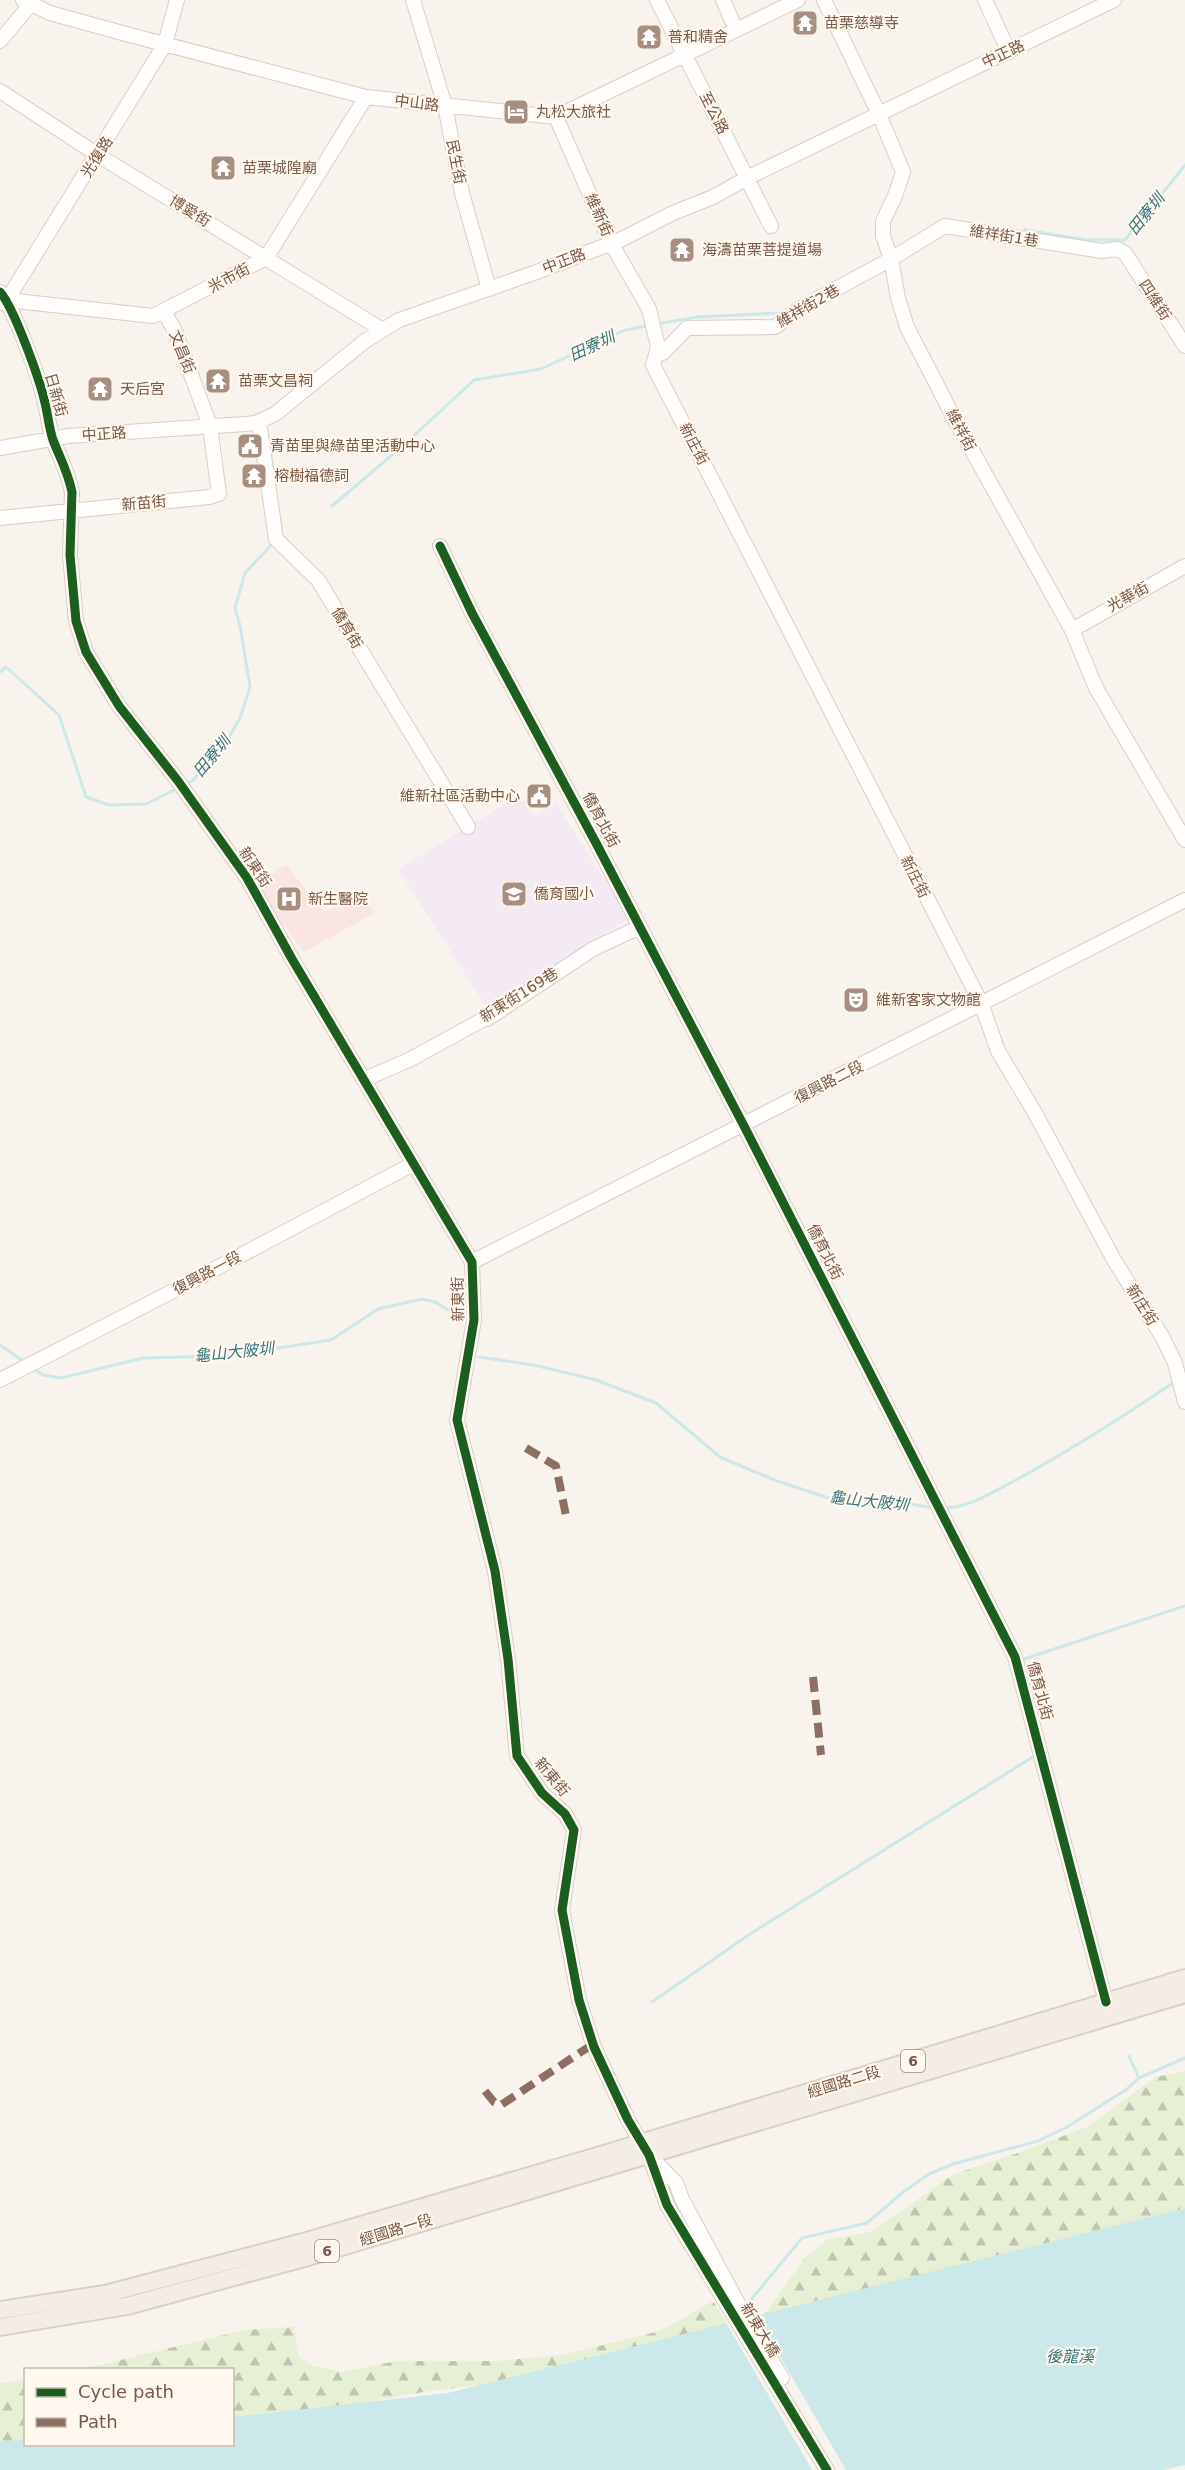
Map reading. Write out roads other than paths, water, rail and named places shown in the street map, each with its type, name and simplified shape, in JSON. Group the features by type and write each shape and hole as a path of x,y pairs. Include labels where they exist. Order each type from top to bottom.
{"main road":[{"name":"經國路二段","path":"645,2149 1185,1978"},
{"name":"經國路二段","path":"645,2149 1185,1994"},
{"name":"經國路一段","path":"0,2310 105,2294 645,2149"},
{"name":"經國路一段","path":"0,2327 127,2306 308,2256 645,2149"}],"street":[{"name":"光復路","path":"2,299 98,155 165,44 177,0"},
{"name":"民生街","path":"413,0 445,106 462,193 489,289"},
{"name":"至公路","path":"657,0 771,226"},
{"path":"723,0 736,30"},
{"path":"556,117 798,0"},
{"name":"維祥街","path":"824,0 879,114 903,172 883,221 883,236 891,259 898,298 907,327 955,420 1071,630 1096,688 1185,840"},
{"path":"985,0 1008,52"},
{"name":"中正路","path":"0,448 68,436 259,422 275,414 381,329 413,314 489,289 611,243 673,213 713,197 747,178 1113,0"},
{"name":"中山路","path":"27,3 61,16 366,97 556,117"},
{"path":"0,41 27,3"},
{"name":"博愛街","path":"0,91 98,155 381,329"},
{"name":"米市街","path":"2,299 153,316 266,258 366,97"},
{"name":"維新街","path":"556,117 611,243 649,309 658,350"},
{"name":"維祥街1巷","path":"891,259 945,226 1102,251 1117,249 1125,253"},
{"name":"四維街","path":"1125,253 1185,346"},
{"name":"維祥街2巷","path":"658,350 663,353 687,328 775,327 799,309 891,259"},
{"name":"日新街","path":"2,299 44,400 53,440 68,472 72,492 71,510"},
{"name":"文昌街","path":"164,312 175,331 210,426"},
{"name":"新庄街","path":"658,350 652,365 981,1003 998,1051 1035,1113 1114,1260 1163,1338 1175,1362 1185,1402"},
{"name":"僑育街","path":"259,422 276,538 318,580 468,827"},
{"name":"新苗街","path":"0,518 209,497 219,494 210,426"},
{"name":"新東街","path":"71,510 70,555 76,621 86,652 119,705 247,878 292,959 472,1262 474,1320 458,1420 495,1571 508,1659 517,1756 542,1793 565,1814 574,1830 562,1910 579,2000 606,2074 645,2149"},
{"name":"僑育北街","path":"440,546 472,613 744,1126 1015,1657 1106,2002"},
{"name":"光華街","path":"1071,630 1185,566"},
{"name":"復興路二段","path":"472,1262 744,1126 1185,900"},
{"name":"新東街169巷","path":"365,1079 411,1059 482,1020 488,1019 593,948 640,927"},
{"name":"復興路一段","path":"0,1380 413,1164"},
{"name":"新東大橋","path":"645,2149 676,2183 682,2199 740,2307 837,2470"},
{"name":"新東大橋","path":"645,2149 667,2205 827,2470"}],"water":[{"name":"後龍溪","path":"1185,2208 1185,2465 1162,2470 0,2470 0,2442 24,2439 24,2446 234,2446 234,2417 448,2393"}],"waterway":[{"name":"田寮圳","path":"1025,230 1086,240 1125,240 1185,165"},
{"name":"田寮圳","path":"657,324 697,317 780,313 787,310"},
{"name":"田寮圳","path":"332,506 405,444 474,380 541,369 625,330 647,326"},
{"name":"田寮圳","path":"186,784 193,780 227,741 240,718 250,687 235,608 245,573 273,543"},
{"name":"田寮圳","path":"0,672 6,667 59,715 86,797 109,805 146,804 178,788"},
{"name":"龜山大陂圳","path":"34,1369 43,1375 61,1378 143,1358 227,1356 331,1340 378,1309 422,1299 435,1302 455,1314 465,1314"},
{"name":"龜山大陂圳","path":"0,1345 26,1363"},
{"name":"龜山大陂圳","path":"479,1357 534,1365 596,1380 656,1403 720,1457 777,1481 835,1500 881,1499 934,1508"},
{"name":"龜山大陂圳","path":"944,1508 972,1502 1016,1480 1057,1457 1176,1381"},
{"path":"1021,1660 1185,1606"},
{"path":"652,2002 750,1934 1036,1755"},
{"path":"1129,2056 1139,2078"},
{"path":"744,2308 802,2238 867,2223 902,2193 929,2174 953,2164 1038,2141 1067,2127 1127,2089 1139,2078 1185,2058"}],"place":[{"name":"苗栗慈導寺","path":"805,23"},
{"name":"普和精舍","path":"649,37"},
{"name":"丸松大旅社","path":"516,112"},
{"name":"苗栗城隍廟","path":"223,168"},
{"name":"海濤苗栗菩提道場","path":"682,250"},
{"name":"苗栗文昌祠","path":"218,381"},
{"name":"天后宮","path":"100,389"},
{"name":"青苗里與綠苗里活動中心","path":"250,446"},
{"name":"榕樹福德詞","path":"254,476"},
{"name":"維新社區活動中心","path":"539,796"},
{"name":"僑育國小","path":"514,894"},
{"name":"新生醫院","path":"289,899"},
{"name":"維新客家文物館","path":"856,1000"}]}
